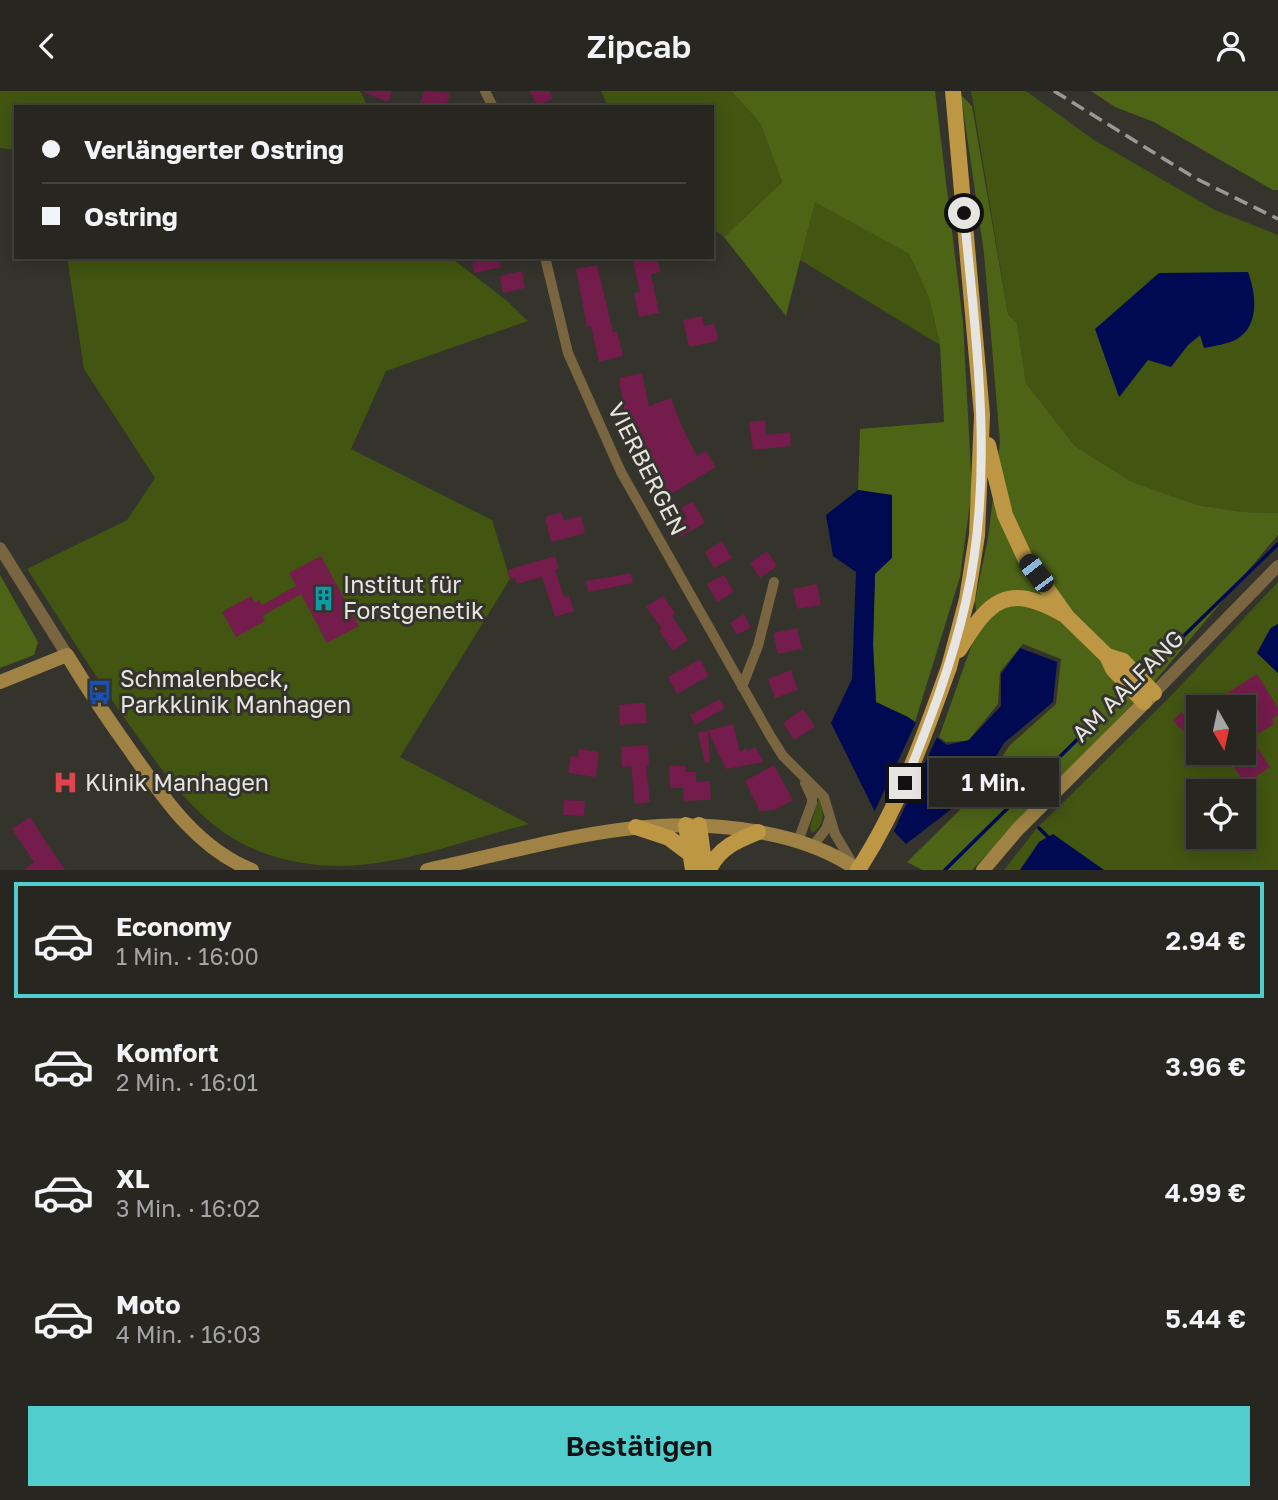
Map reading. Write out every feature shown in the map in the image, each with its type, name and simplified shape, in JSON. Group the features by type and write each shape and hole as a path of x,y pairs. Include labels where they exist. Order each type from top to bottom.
{"main road":[{"path":"953,91 982,415 997,489 1010,530 1025,558 1068,617 1107,656 1122,661 1149,698"},
{"path":"426,870 586,834 636,827 693,825 758,832 805,844 857,869 894,808 923,740 949,667 967,599 977,535 982,415"},
{"path":"949,667 982,614 1003,600 1031,599 1068,617"},
{"path":"0,681 67,655 162,797 194,832 231,866 253,870"},
{"name":"AM AALFANG","path":"983,870 1018,829 1149,698"},
{"path":"692,870 689,853 693,825"},
{"path":"693,825 707,870"},
{"path":"636,827 669,838 689,853"},
{"path":"707,870 730,845 758,832"}],"street":[{"name":"VIERBERGEN","path":"545,259 568,353 621,471 783,756 824,797 829,820 842,849 857,869"},
{"path":"0,548 67,655"},
{"name":"AM AALFANG","path":"1149,698 1278,566"},
{"path":"742,687 758,646 774,582"},
{"name":"VIERBERGEN","path":"802,777 812,798 805,844"},
{"path":"805,844 826,829 829,820"}],"green space":[{"path":"0,91 360,91 367,105 14,105 14,150 0,148"},
{"path":"601,91 731,91 760,123 782,182 724,237 714,230 714,105 607,105"},
{"path":"731,91 935,91 963,322 972,489 960,577 915,722 876,702 873,645 875,574 892,495 858,490 860,429 944,422 940,345 929,298 909,254 815,202 786,316 724,237 782,182 760,123"},
{"path":"971,91 1026,91 1094,140 1215,210 1278,235 1278,513 1243,512 1197,505 1130,481 1075,446 1026,383 1017,323 1008,314","holes":["1159,273 1237,339 1201,335 1188,345 1171,367 1148,359 1120,397"]},
{"path":"1091,91 1278,91 1278,190 1273,190 1154,122 1115,107"},
{"path":"961,95 972,106 1008,314 1017,323 1026,383 1075,446 1130,481 1197,505 1243,512 1278,513 1278,535 1155,681 972,870 922,870 907,862 979,791 1010,745 1056,704 1061,659 1023,644 1000,672 998,704 968,741 946,742 939,737 978,627 975,601 988,538 1000,442 984,253"},
{"path":"815,201 909,254 929,298 940,345 800,260"},
{"path":"67,259 453,259 507,301 528,321 386,371 351,449 492,520 510,579 400,757 529,824 390,861 343,866 318,865 268,855 245,845 197,810 135,733 27,569 127,520 155,478 84,369"},
{"path":"0,575 38,642 34,655 0,668"},
{"path":"1278,582 1278,624 1270,628 1257,653 1278,673 1278,870 1004,870 1036,829 1166,701"},
{"path":"817,795 823,816 820,826 812,833 810,827 818,801"}],"shaded area":[{"path":"1248,272 1253,289 1254,308 1250,326 1244,333 1229,342 1204,348 1200,335 1188,345 1171,367 1148,360 1119,397 1095,329 1159,273"},
{"path":"858,490 892,495 892,558 875,574 873,645 876,702 908,717 947,745 969,740 1001,706 1001,674 1020,648 1057,662 1053,702 1004,743 975,791 906,844 875,812 831,723 852,679 856,572 833,556 826,515"},
{"path":"1278,624 1278,673 1257,653 1271,628"},
{"path":"1053,834 1104,870 1020,870 1039,842"}],"pier":[{"path":"917,720 938,735 892,835 873,815"}],"building":[{"path":"361,91 392,91 388,102"},
{"path":"424,91 450,93 447,105 420,105"},
{"path":"529,91 549,91 553,98 537,105"},
{"path":"499,259 501,267 474,273 472,262"},
{"path":"632,259 657,259 660,272 651,274 659,313 639,317 634,293 640,292"},
{"path":"597,265 613,332 617,331 623,356 599,362 591,326 587,327 576,269"},
{"path":"522,271 525,288 503,293 500,276"},
{"path":"702,316 704,326 715,324 718,341 689,347 683,320"},
{"path":"642,373 649,406 671,398 697,456 706,451 716,467 663,499 637,450 625,415 619,378"},
{"path":"765,420 766,435 790,432 791,446 753,450 749,422"},
{"path":"693,501 705,523 680,537 673,526 687,518 681,508"},
{"path":"561,512 564,520 581,516 585,533 551,542 545,517"},
{"path":"722,541 732,558 714,568 705,552"},
{"path":"767,551 777,566 760,578 750,563"},
{"name":"Institut für Forstgenetik","path":"321,556 359,626 327,643 301,594 262,616 265,621 236,637 222,612 251,596 255,603 259,600 262,605 296,586 289,573"},
{"path":"555,556 559,568 555,570 564,597 569,596 574,611 555,617 542,577 517,584 515,578 510,579 508,570"},
{"path":"631,573 633,583 588,592 586,581"},
{"path":"724,575 734,592 717,602 707,584"},
{"path":"817,584 821,605 797,609 793,589"},
{"path":"663,596 688,640 673,651 659,631 662,629 646,607"},
{"path":"744,614 751,627 737,635 730,623"},
{"path":"797,628 802,649 778,654 773,633"},
{"path":"700,659 709,676 677,694 668,677"},
{"path":"791,670 798,690 775,698 768,679"},
{"path":"1257,674 1278,708 1278,715 1272,719 1274,724 1256,735 1256,695 1224,695"},
{"path":"720,699 725,708 695,725 690,715"},
{"path":"645,703 647,723 620,725 619,705"},
{"path":"803,709 815,727 794,740 783,723"},
{"path":"1181,712 1186,717 1186,728 1183,731 1173,721"},
{"path":"733,724 740,752 755,747 764,762 726,769 708,731 710,762 705,763 698,733"},
{"path":"648,745 649,765 646,765 650,802 635,804 631,766 622,767 621,747"},
{"path":"579,749 599,752 596,777 568,773 571,756 578,757"},
{"path":"1258,749 1270,767 1252,779 1242,779 1233,766 1256,765"},
{"path":"774,765 793,800 774,810 760,811 745,781"},
{"path":"669,766 685,766 685,772 696,772 696,782 710,781 711,800 684,801 683,788 670,788"},
{"path":"564,800 585,801 584,816 563,815"},
{"path":"30,817 65,870 24,870 34,862 12,829"}],"waterway":[{"path":"1164,655 1278,544"},
{"path":"945,870 1095,722"},
{"path":"1039,828 1048,837"}],"railway":[{"path":"1054,91 1195,178 1278,219"}],"place":[{"name":"Institut für Forstgenetik","path":"323,598"},
{"name":"Schmalenbeck, Parkklinik Manhagen","path":"100,692"},
{"name":"Klinik Manhagen","path":"65,783"}],"route":[{"path":"905,783 949,667 967,599 977,535 982,415 964,213"}]}
